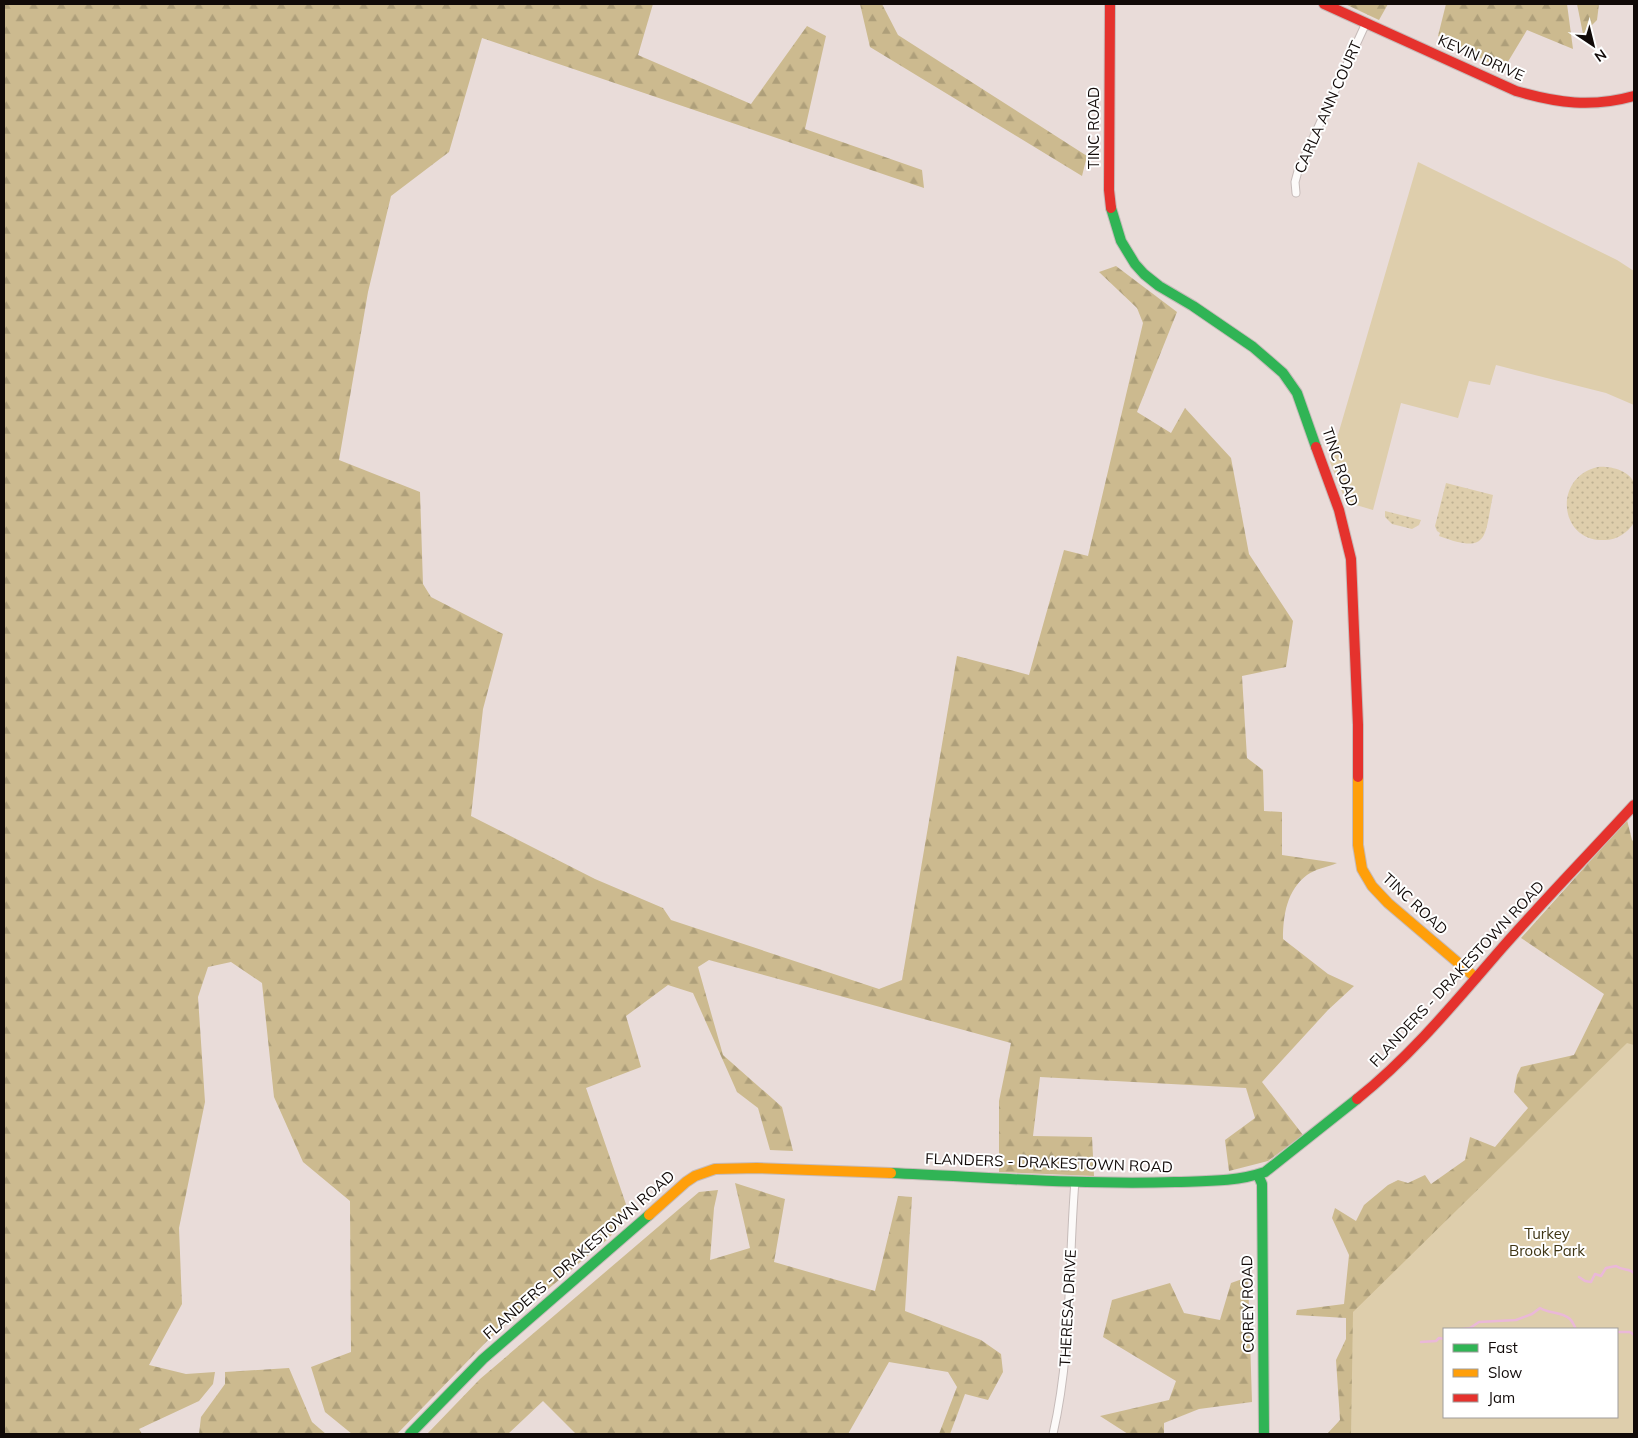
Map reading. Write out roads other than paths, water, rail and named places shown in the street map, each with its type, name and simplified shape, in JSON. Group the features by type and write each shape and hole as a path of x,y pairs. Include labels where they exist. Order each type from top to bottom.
{"street":[{"name":"TINC ROAD","path":"1110,4 1109,190 1111,214 1115,228 1124,248 1145,275 1157,285 1209,317 1268,358 1286,376 1297,393 1339,510 1351,559 1358,725 1358,845 1362,869 1372,886 1388,903 1476,978"},
{"name":"KEVIN DRIVE","path":"1324,4 1516,91 1541,99 1595,104 1634,96"},
{"name":"CARLA ANN COURT","path":"1296,193 1295,182 1298,171 1366,23"},
{"name":"FLANDERS - DRAKESTOWN ROAD","path":"410,1434 501,1343 593,1265 677,1189 705,1171 729,1168 757,1168 1135,1183 1225,1180 1258,1175 1278,1163 1377,1083 1435,1025 1634,805"},
{"name":"COREY ROAD","path":"1258,1175 1262,1184 1264,1434"},
{"name":"THERESA DRIVE","path":"1053,1434 1065,1371 1068,1337 1074,1181"}],"waterway":[{"path":"1579,1277 1591,1282 1595,1274 1601,1276 1606,1268 1616,1266 1634,1273"},
{"path":"1470,1328 1479,1322 1516,1320 1532,1314 1540,1308 1566,1316 1575,1328"},
{"path":"1618,1332 1630,1332 1634,1335"},
{"path":"1421,1342 1443,1339"}],"park label":[{"name":"Turkey Brook Park","path":"1547,1242"}]}
